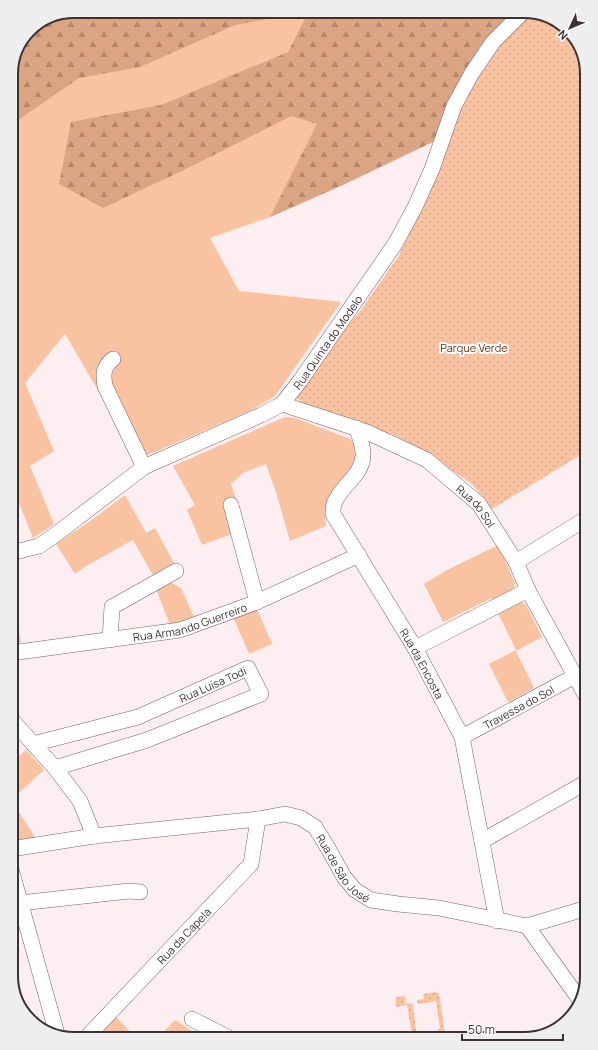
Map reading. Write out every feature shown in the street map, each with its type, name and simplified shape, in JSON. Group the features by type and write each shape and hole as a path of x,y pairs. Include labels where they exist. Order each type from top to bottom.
{"street":[{"name":"Rua Quinta do Modelo","path":"18,551 39,546 144,467 261,416 282,404 300,381 395,244 415,207 432,168 454,106 472,73 493,42 517,18"},
{"path":"113,359 107,363 104,369 103,376 105,386 144,467"},
{"name":"Rua do Sol","path":"282,404 357,428 427,460 479,504 516,562 528,590 580,685"},
{"name":"Rua da Encosta","path":"357,428 362,445 363,456 360,468 339,494 333,504 332,514 359,555 415,648 462,737 497,921"},
{"path":"231,505 257,602"},
{"path":"516,562 580,522"},
{"name":"Rua Armando Guerreiro","path":"18,652 180,630 257,602 359,555"},
{"path":"110,640 112,607 176,570"},
{"path":"415,648 528,590"},
{"name":"Rua Luísa Todi","path":"33,744 138,717 248,668 261,694 147,740 55,768"},
{"name":"Travessa do Sol","path":"462,737 575,676"},
{"path":"18,727 55,768 80,801 94,836"},
{"path":"482,841 580,786"},
{"name":"Rua de São José","path":"18,848 94,836 258,819 285,814 301,818 315,827 344,877 355,890 371,900 439,908 527,926 580,910"},
{"name":"Rua da Capela","path":"92,1032 250,864 258,819"},
{"path":"20,903 129,891 140,892"},
{"path":"18,895 56,1029"},
{"path":"527,926 577,995"},
{"path":"192,1018 218,1032"}],"green space":[{"path":"74,18 508,18 343,185 270,217 210,238 239,291 341,302 275,396 248,412 138,459 65,334 25,383 54,451 30,466 54,524 33,538 18,500 18,71 24,49 37,32 53,22"},
{"path":"74,18 272,18 235,25 140,67 79,78 18,120 18,71 20,60 24,49 30,40 43,27 53,22"},
{"path":"305,18 512,18 437,140 343,185 270,217 317,124 291,116 186,169 103,208 59,184 71,122 161,105 288,52"},
{"name":"Parque Verde","path":"524,18 535,19 550,24 550,48 574,48 580,67 580,455 492,509 472,484 419,448 392,434 372,429 304,405 297,398 301,385 333,343 361,310 398,257 417,218 458,109 498,43"},
{"path":"285,417 295,418 350,439 358,448 354,464 336,486 329,498 325,510 326,526 290,541 276,492 266,464 243,473 231,484 237,502 232,534 202,545 187,510 195,505 173,466"},
{"path":"125,495 146,533 155,528 175,565 154,577 133,540 86,566 75,574 56,544"},
{"path":"498,545 515,583 512,591 494,601 492,598 443,622 424,584 445,571"},
{"path":"169,582 181,588 194,617 170,625 156,589"},
{"path":"520,601 526,605 542,637 516,651 534,688 508,702 489,664 516,650 497,611"},
{"path":"257,609 272,644 249,654 234,619"},
{"path":"18,626 21,642 18,642"},
{"path":"26,750 44,770 18,794 18,757"},
{"path":"18,811 35,837 30,840 18,843"},
{"path":"439,993 445,1032 436,1032 440,1028 436,1001 418,1004 417,1000 424,999 423,994"},
{"path":"405,996 406,1004 411,1003 413,1005 416,1032 412,1032 407,1005 396,1007 396,997"},
{"path":"116,1017 130,1032 103,1032"},
{"path":"175,1020 194,1032 164,1032"}]}
